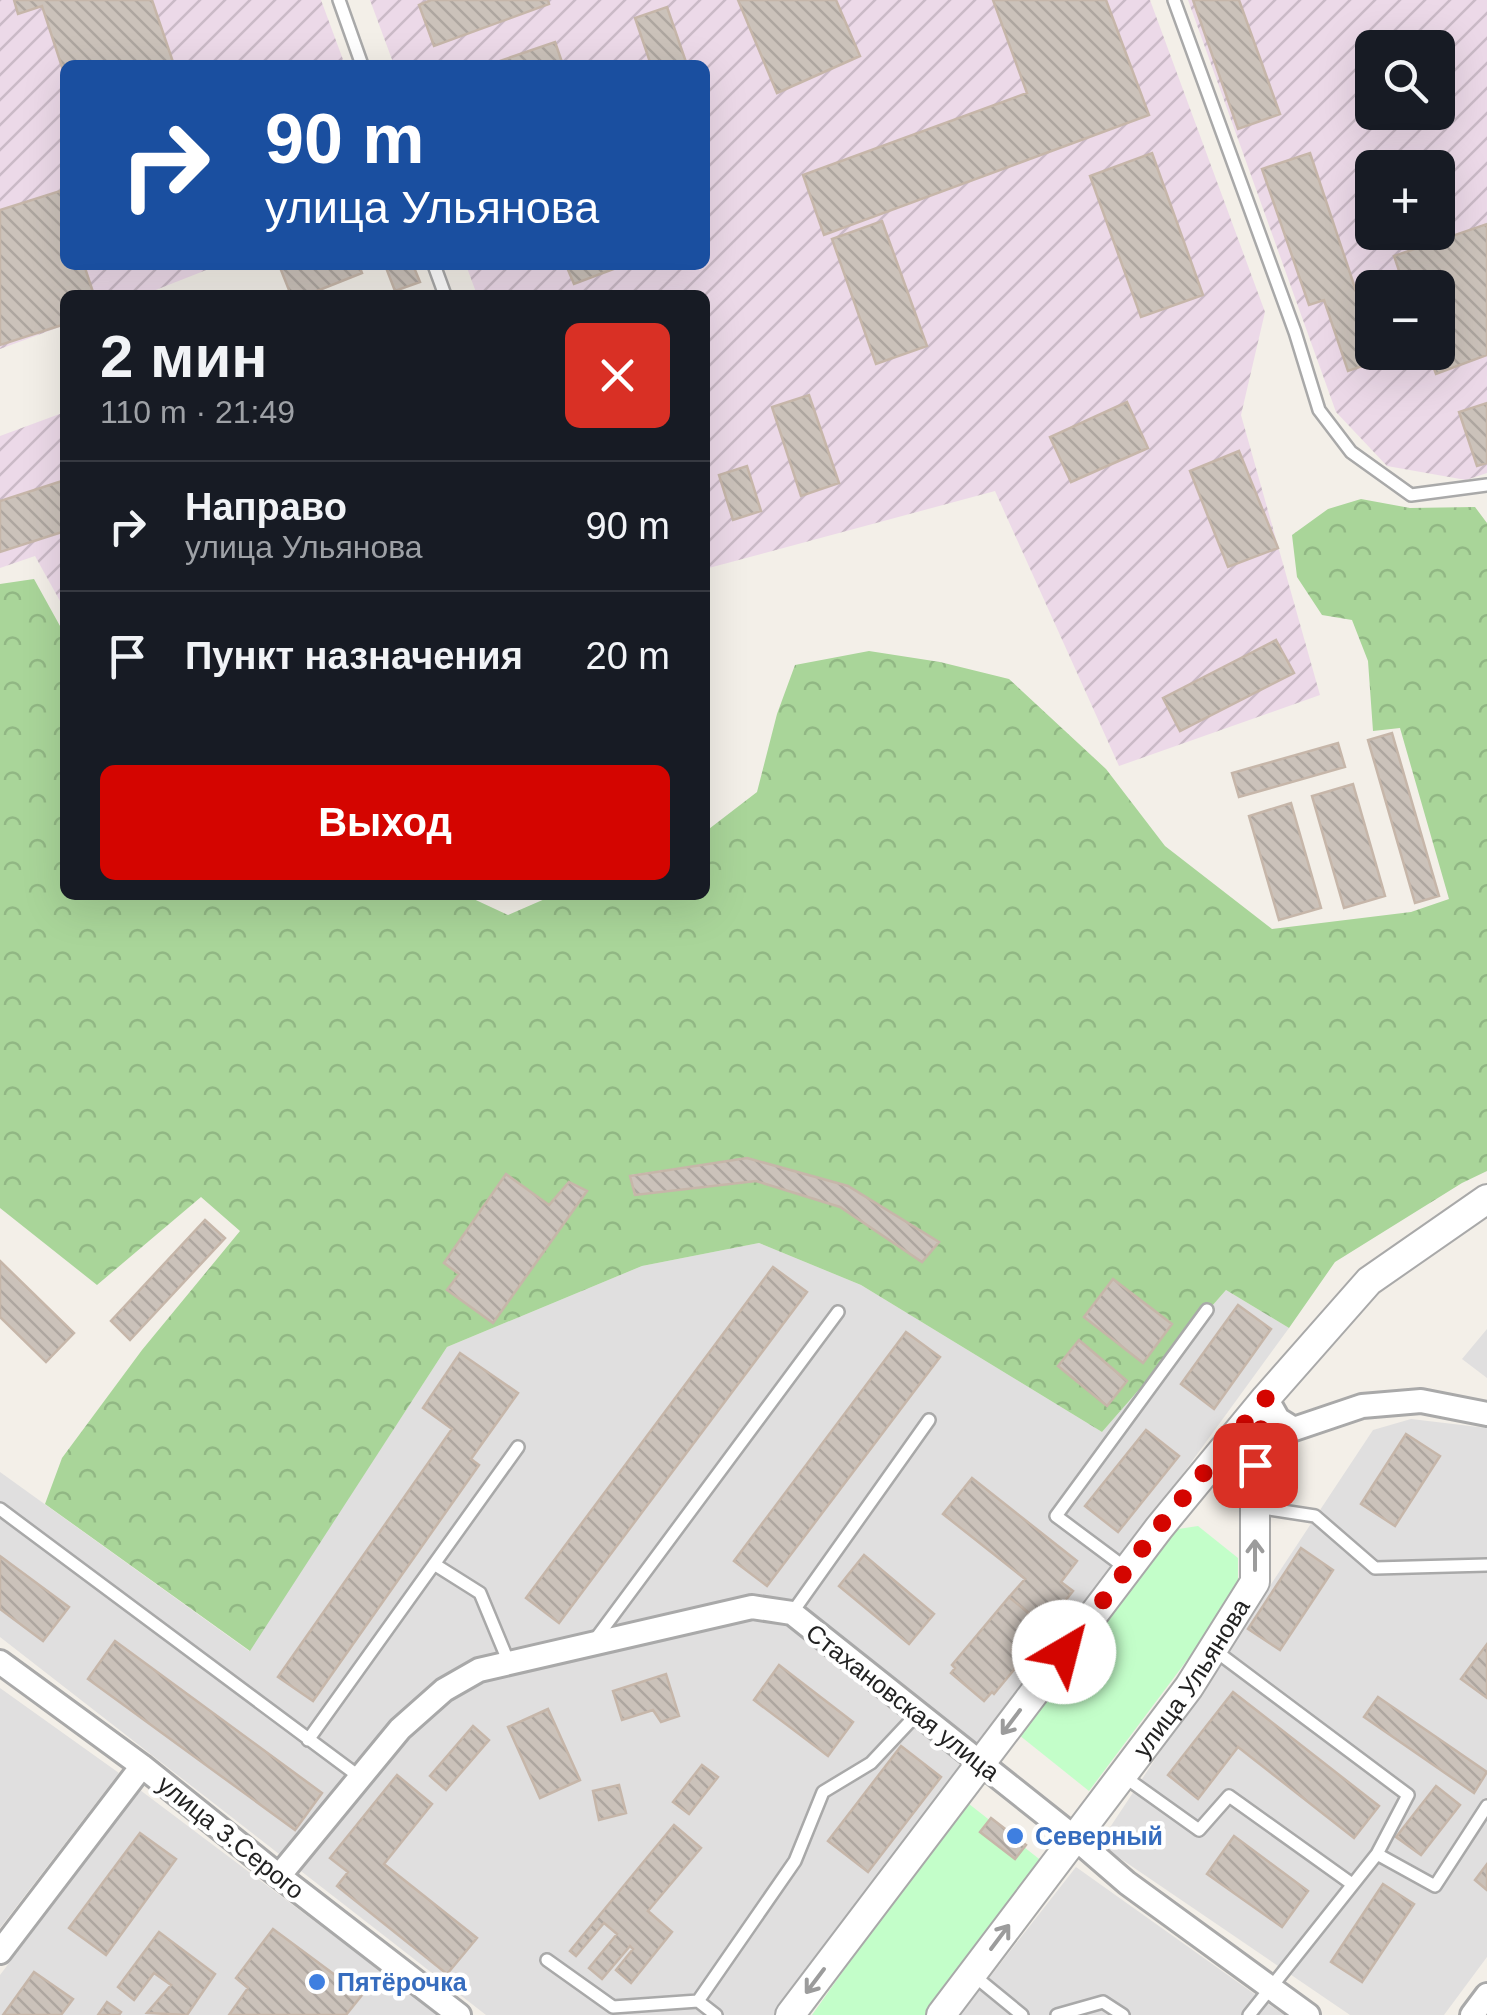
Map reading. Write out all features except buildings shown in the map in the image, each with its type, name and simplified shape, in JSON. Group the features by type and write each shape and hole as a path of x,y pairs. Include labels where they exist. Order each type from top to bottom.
{"street":[{"path":"790,2015 1128,1569 1266,1398 1369,1281 1487,1199"},
{"path":"1266,1398 1278,1420 1294,1430 1362,1406 1421,1400 1487,1414"},
{"name":"улица Ульянова","path":"941,2015 1189,1687 1255,1582 1255,1465 1266,1398"},
{"name":"Стахановская улица","path":"279,1876 400,1730 444,1690 480,1670 752,1608 792,1613 1127,1883 1308,2015"},
{"name":"улица З.Серого","path":"0,1662 142,1766 459,2015"},
{"path":"0,1952 142,1766"},
{"path":"1472,2015 1487,1995"}],"lane":[{"path":"339,0 360,60"},
{"path":"1174,0 1296,332 1319,410 1351,452 1411,495 1487,485"},
{"path":"1128,1569 1056,1516 1207,1310"},
{"path":"592,1644 838,1312"},
{"path":"792,1613 929,1420"},
{"path":"308,1740 518,1448"},
{"path":"1255,1507 1315,1516 1375,1568 1487,1565"},
{"path":"0,1509 360,1778"},
{"path":"434,1564 480,1593 510,1663"},
{"path":"1213,1649 1408,1796 1377,1854 1249,2015"},
{"path":"698,2002 796,1861 824,1792 872,1763 916,1714"},
{"path":"1122,1775 1199,1830 1229,1796 1352,1884"},
{"path":"1377,1854 1436,1886 1487,1806"},
{"path":"548,1960 613,2008 698,2002 716,2015"},
{"path":"972,1974 1022,2015"},
{"path":"1057,2015 1104,2002 1123,2015"}],"shaded area":[{"path":"0,0 321,0 343,60 60,60 60,270 206,270 156,290 60,290 60,327 0,349"},
{"path":"370,0 1150,0 1265,312 1241,415 1320,695 1119,766 995,491 710,568 710,290 475,290 468,270 710,270 710,60 392,60"},
{"path":"1188,0 1487,0 1487,473 1466,480 1387,466 1336,412"},
{"path":"60,414 60,601 35,556 0,568 0,436"},
{"path":"759,1243 861,1285 1102,1432 1226,1290 1289,1328 780,2015 486,2015 0,1637 0,1472 249,1651 447,1347 642,1266"},
{"path":"1487,1329 1487,1378 1462,1359"},
{"path":"1411,1419 1487,1428 1487,1957 1444,2015 1350,2015 1099,1844 1373,1430"},
{"path":"0,1688 119,1773 0,1928"},
{"path":"140,1790 439,2015 0,2015 0,1975"},
{"path":"1076,1867 1284,2015 960,2015"}],"green space":[{"path":"1361,499 1410,508 1475,507 1487,523 1487,1171 1335,1262 1289,1328 1226,1290 1102,1432 861,1285 759,1243 642,1266 447,1347 250,1651 45,1504 62,1458 142,1350 240,1231 201,1197 97,1285 0,1208 0,584 34,579 60,626 60,900 476,900 508,915 542,900 710,900 710,828 757,792 777,714 795,665 869,651 940,662 1009,679 1106,769 1165,846 1272,929 1411,912 1449,899 1400,728 1373,731 1368,661 1352,620 1322,615 1297,577 1292,535 1328,509","holes":["747,1158 938,1242 921,1262 840,1207 756,1181 634,1195 631,1175","505,1175 549,1205 568,1182 586,1191 492,1322 448,1291 459,1274 444,1262","1059,1365 1126,1381 1107,1406"]},
{"path":"1198,1526 1238,1558 1238,1592 1089,1791 1019,1735 1172,1530"},
{"path":"964,1800 1043,1862 926,2015 812,2015"}],"place":[{"name":"Северный","path":"1015,1836"},
{"name":"Пятёрочка","path":"317,1982"}],"route":[{"path":"1064,1652 1158,1528 1266,1398 1255,1465"}]}
